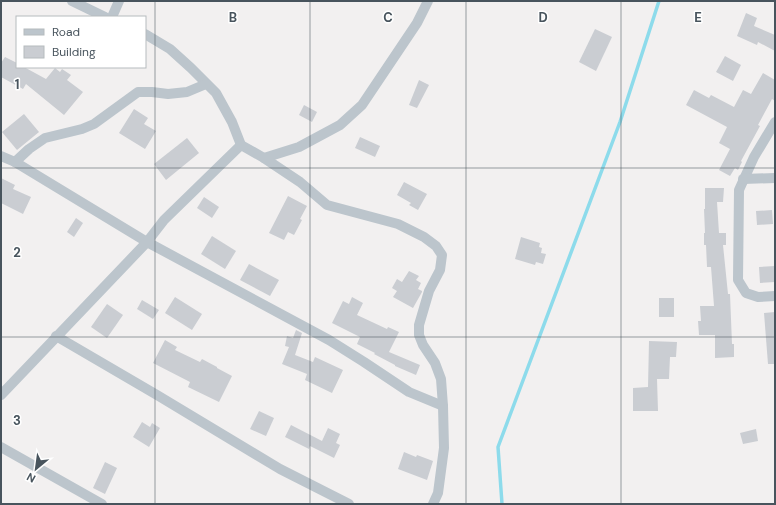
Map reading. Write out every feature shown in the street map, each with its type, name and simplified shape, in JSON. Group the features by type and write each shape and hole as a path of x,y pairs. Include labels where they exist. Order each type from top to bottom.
{"street":[{"path":"72,1 103,16"},
{"path":"112,16 120,1"},
{"path":"264,158 299,147 340,125 362,105 418,23 428,1"},
{"path":"146,35 170,48 216,93 232,122 241,145 264,158 300,182 327,204 398,224 424,237 436,246 442,255 440,270 429,291 419,325 419,335 423,345 435,363 441,380 444,448 438,493 433,504"},
{"path":"15,162 29,149 45,138 78,130 94,124 138,92 168,94 187,92 206,84"},
{"path":"775,122 754,158 739,190 738,280 746,293 758,297 775,296"},
{"path":"1,394 147,242 164,220 241,145"},
{"path":"1,156 15,162 147,242 329,340 409,392 443,406"},
{"path":"744,179 775,178"},
{"path":"56,336 280,469 349,504"},
{"path":"1,447 102,504"}],"building":[{"path":"746,13 757,18 754,26 775,35 775,51 758,42 757,45 737,36"},
{"path":"595,29 612,37 596,71 579,62"},
{"path":"725,56 741,65 733,81 716,72"},
{"path":"5,57 16,62 16,68 26,68 46,79 55,68 60,72 62,69 71,75 67,80 83,92 64,115 26,84 23,89 1,77 1,63"},
{"path":"763,73 775,80 775,101 772,99 758,125 760,126 741,161 742,162 738,170 735,168 730,176 719,170 730,149 719,143 727,127 686,105 694,90 709,98 711,95 734,107 743,90 751,94"},
{"path":"419,80 429,85 417,108 409,105"},
{"path":"304,105 317,112 312,122 299,115"},
{"path":"134,109 148,118 144,124 156,131 145,149 119,133"},
{"path":"24,114 39,132 17,150 2,132"},
{"path":"360,137 380,146 375,157 355,148"},
{"path":"187,138 199,153 166,180 154,164"},
{"path":"1,178 15,185 13,189 31,197 23,214 1,203"},
{"path":"404,182 427,194 418,210 409,205 411,203 397,195"},
{"path":"705,188 724,188 723,202 717,202 719,233 726,233 726,245 723,245 728,294 730,294 734,357 715,358 715,335 699,335 698,321 701,321 700,306 714,306 711,267 707,267 706,245 704,245"},
{"path":"288,196 307,206 294,235 288,232 284,240 269,233"},
{"path":"204,197 219,207 212,218 197,208"},
{"path":"772,210 773,224 757,225 756,211"},
{"path":"76,218 83,223 74,237 67,232"},
{"path":"212,236 236,251 225,269 201,254"},
{"path":"521,237 540,243 539,247 542,248 541,253 546,254 543,264 536,262 535,265 515,259"},
{"path":"249,264 279,280 270,296 240,280"},
{"path":"775,266 775,282 760,283 759,267"},
{"path":"409,271 419,276 416,280 421,283 418,289 422,291 413,308 393,297 397,291 392,288 397,279 402,282"},
{"path":"175,297 202,314 192,330 165,313"},
{"path":"352,297 363,303 357,315 387,329 388,327 399,332 389,352 420,365 416,375 395,366 374,354 375,353 357,344 360,337 332,323 343,301 349,304"},
{"path":"659,298 674,298 674,317 659,317"},
{"path":"142,300 159,310 153,319 137,309"},
{"path":"107,304 123,315 107,338 91,327"},
{"path":"775,312 775,364 768,364 764,313"},
{"path":"296,330 302,333 295,355 313,362 315,357 343,370 332,393 305,380 307,374 282,364 289,347 285,346 287,336 293,338"},
{"path":"165,340 177,347 175,350 200,362 202,359 232,376 219,402 188,387 190,382 153,363"},
{"path":"649,341 677,342 676,357 670,357 669,379 657,379 658,411 633,411 633,388 648,387"},
{"path":"259,411 274,418 266,436 250,429"},
{"path":"142,422 150,427 152,423 160,428 149,447 133,437"},
{"path":"291,425 322,441 328,428 340,434 336,443 340,445 334,458 310,446 309,449 285,437"},
{"path":"756,429 758,441 743,444 740,433"},
{"path":"404,452 416,457 417,455 433,461 427,480 398,469"},
{"path":"105,462 117,468 105,494 93,488"}],"waterway":[{"path":"502,504 498,447 620,122 659,1"}]}
